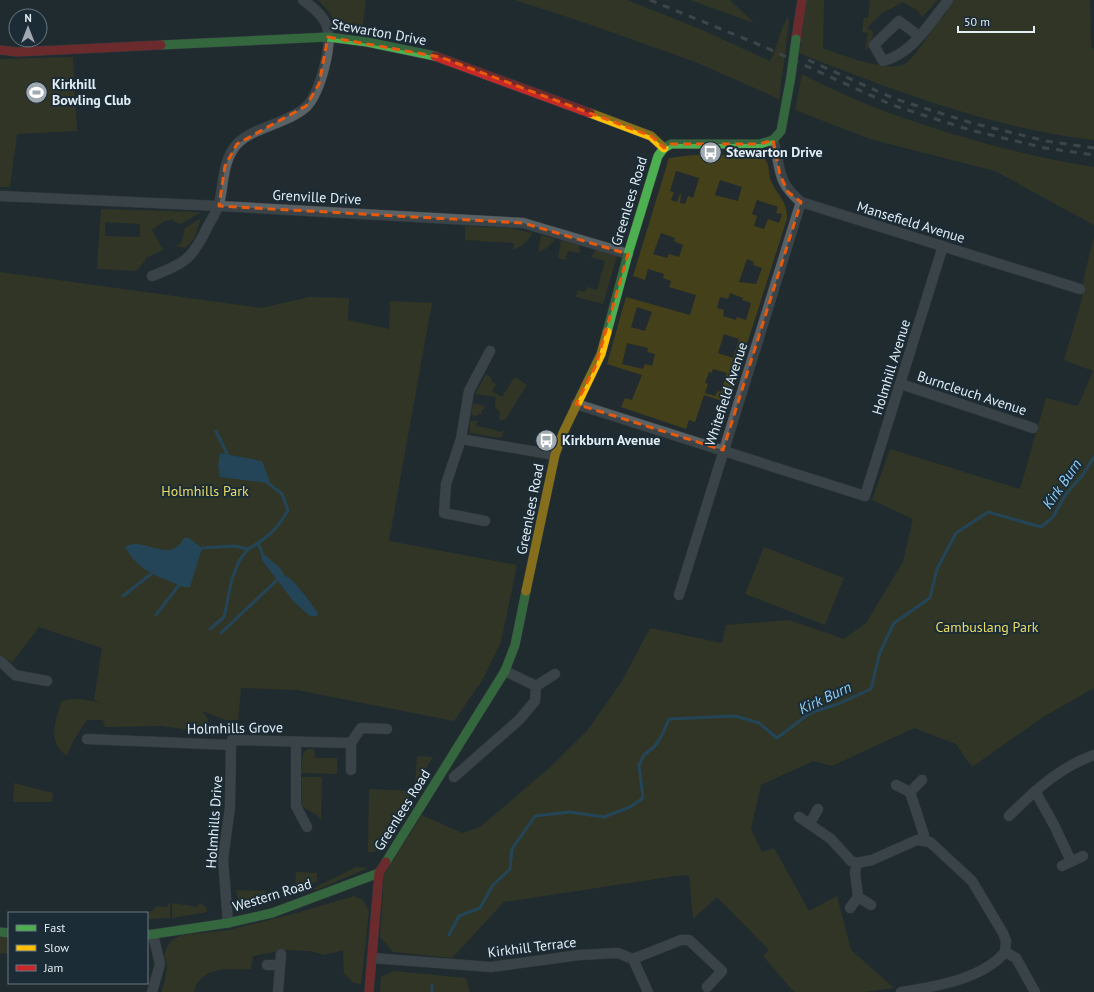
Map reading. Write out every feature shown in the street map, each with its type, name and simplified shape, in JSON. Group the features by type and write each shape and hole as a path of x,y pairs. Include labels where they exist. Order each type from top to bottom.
{"main road":[{"path":"773,140 781,131 802,0"},
{"name":"Stewarton Drive","path":"0,50 17,52 328,37 367,42 440,57 651,136 664,148"},
{"name":"Greenlees Road","path":"369,992 378,873 505,671 515,645 555,455 576,404 601,354 628,254 658,156 664,148 671,144 760,144 773,140"},
{"name":"Western Road","path":"150,935 228,923 272,913 378,873"}],"street":[{"path":"152,276 174,268 189,258 197,249 218,206 225,166 237,144 256,131 281,123 306,106 319,84 327,54 328,37 326,24 315,9 303,0"},
{"path":"919,36 948,0"},
{"name":"Mansefield Avenue","path":"773,140 780,175 788,192 801,202 1080,289"},
{"name":"Grenville Drive","path":"0,196 218,206 523,223 628,254"},
{"name":"Whitefield Avenue","path":"679,595 801,202"},
{"name":"Holmhill Avenue","path":"723,450 865,496 943,246"},
{"path":"484,521 444,513 446,484 461,439 469,391 490,351"},
{"name":"Burncleuch Avenue","path":"901,384 1033,428"},
{"path":"576,404 723,450"},
{"path":"461,439 555,455"},
{"path":"0,661 15,675 47,681"},
{"path":"505,671 536,686"},
{"path":"536,686 556,674"},
{"path":"454,777 519,720 535,700 536,686"},
{"path":"351,770 351,743 361,728 387,729"},
{"name":"Holmhills Grove","path":"87,739 231,746 232,740 296,742 296,806 306,827"},
{"path":"296,742 351,743"},
{"name":"Holmhills Drive","path":"228,923 223,859 230,807 231,746"},
{"path":"1009,816 1035,791 1067,767 1094,755"},
{"path":"910,792 922,780"},
{"path":"896,785 910,792 924,834 923,840"},
{"path":"1035,791 1054,825 1067,864 1083,856"},
{"path":"810,823 818,809"},
{"path":"799,817 810,823 831,839 851,861 857,863 872,860 917,840 930,842 972,881 1003,933 1006,941 1005,952 997,961 955,982 900,992"},
{"path":"850,908 858,897 855,872 857,863"},
{"path":"858,897 871,904"},
{"path":"150,935 160,964 152,992"},
{"path":"648,992 633,959 681,940 689,940 722,971 707,987"},
{"name":"Kirkhill Terrace","path":"372,958 491,968 578,954 618,952 633,959"},
{"path":"1005,952 1016,958 1035,992"},
{"path":"278,992 281,954"},
{"path":"267,965 280,965"}],"highlighted area":[{"path":"328,37 440,57 651,136 664,148 671,144 760,144 773,140 780,175 788,192 801,202 723,450 576,404 596,365 628,254 523,223 219,206 225,166 237,144 306,106 319,84"}],"green space":[{"path":"318,0 366,0 362,32 336,27 330,13"},
{"path":"514,0 627,0 700,29 770,61 788,16 789,23 779,99 693,61 574,19"},
{"path":"690,0 730,0 754,23"},
{"path":"807,0 824,0 823,48 876,65 897,66 905,64 909,61 924,42 940,17 944,17 952,0 1090,0 1091,46 1094,51 1094,140 1018,127 981,117 907,94 799,53"},
{"path":"870,0 938,0 922,17 918,11 903,2 882,13 867,28 873,31 872,45 865,50 868,33 862,32 864,18 868,18"},
{"name":"Kirkhill Bowling Club","path":"73,57 77,131 17,134 10,187 0,187 0,59"},
{"path":"802,74 836,91 870,105 940,130 1017,152 1094,167 1094,225 995,171 870,139 795,110"},
{"path":"693,155 754,155 763,157 768,164 772,184 787,212 787,219 728,403 704,395 695,422 689,420 686,429 621,407 625,398 632,400 642,375 607,364 626,297 690,315 696,295 669,287 671,281 663,278 664,274 648,269 645,280 633,276 669,158","holes":["676,171 699,178 693,198 688,196 685,204 680,203 681,194 677,202 671,200 674,192 670,191","720,180 742,187 738,201 715,195","757,200 778,207 776,213 782,214 779,223 768,219 764,229 754,226 757,216 752,214","661,233 675,238 674,241 683,245 679,257 669,254 667,258 653,254","747,259 754,262 753,265 762,268 756,284 739,282","730,293 751,303 746,320 737,317 736,320 723,316 724,310 717,308 720,297 728,299","637,307 652,312 645,331 631,327","724,334 739,339 733,358 718,353","627,343 648,348 647,352 655,354 652,366 645,364 643,369 622,364","713,369 727,373 721,392 718,391 715,396 705,393 708,384 705,383 709,372 712,373"]},
{"path":"101,209 200,213 179,224 172,220 165,221 152,230 163,250 146,258 136,271 97,269","holes":["105,222 140,224 140,237 105,236"]},
{"path":"201,218 194,239 185,248 179,246 174,247 181,243 185,228"},
{"path":"465,226 510,228 532,233 524,243 513,250 514,243 465,240"},
{"path":"541,235 555,239 548,247 538,253"},
{"name":"Cambuslang Park","path":"1094,236 1094,688 1043,717 972,767 956,744 914,728 832,766 813,761 761,785 751,829 762,852 774,848 809,911 837,896 851,950 894,988 864,992 794,992 763,956 769,950 717,897 693,919 689,875 504,902 452,958 393,952 380,937 384,875 422,815 462,833 480,827 547,770 587,731 622,681 650,628 722,643 726,625 789,620 844,639 866,623 903,562 913,519 872,500 890,449 1020,489 1046,398 1078,406 1093,371 1064,360 1082,299 1084,277"},
{"path":"561,240 579,245 580,253 568,251 565,260 558,258"},
{"path":"596,250 617,256 603,304 576,297 578,290 585,292 587,287 597,290 605,261 591,257"},
{"name":"Holmhills Park","path":"0,272 261,308 310,297 349,298 348,320 389,329 390,301 432,303 389,541 517,565 501,642 483,679 454,721 297,690 241,688 238,720 226,720 202,711 208,719 208,729 191,730 161,726 105,727 103,720 87,720 73,741 67,756 57,744 55,738 54,731 57,716 62,701 72,699 93,701 104,704 94,700 102,648 39,627 12,663 0,655"},
{"path":"486,374 492,378 491,381 496,384 492,391 502,397 514,378 517,378 527,385 505,420 499,420 500,412 495,407 496,397 475,394"},
{"path":"473,403 485,406 484,410 482,409 481,415 471,415"},
{"path":"470,421 477,421 476,426 500,432 504,431 501,438 470,433"},
{"path":"764,547 844,578 825,625 745,594"},
{"path":"309,749 314,749 315,758 337,758 337,774 302,773 302,759 304,752"},
{"path":"417,756 433,757 415,786"},
{"path":"302,777 322,777 321,821 318,816 302,806"},
{"path":"14,783 53,793 52,802 13,802"},
{"path":"369,789 413,791 392,822 375,852 368,852"},
{"path":"356,867 368,868 316,890 312,889"},
{"path":"296,872 317,873 317,881 306,887 295,889"},
{"path":"236,890 265,891 269,896 239,904"},
{"path":"354,896 363,900 369,911 361,984 354,983 344,974 343,950 325,955 310,951 284,950 253,956 251,969 225,970 209,973 202,977 197,983 194,992 161,992 165,981 167,965 164,956 167,947 172,940 182,935 229,930 293,914"},
{"path":"170,903 170,918 148,919 148,912 152,911 157,906 167,907"},
{"path":"172,903 197,907 200,903 206,907 207,912 172,918"},
{"path":"0,934 8,934 8,954 0,953"},
{"path":"393,971 466,978 470,992 380,992 381,977"}],"water":[{"path":"220,453 262,461 270,482 220,477 218,466"},
{"path":"184,538 189,538 202,548 190,587 183,587 157,576 143,568 131,556 125,547 131,544 137,544 157,549 169,550 176,547"},
{"path":"265,555 280,568 285,576 298,586 318,613 317,616 310,616 294,602 264,563 261,558"}],"waterway":[{"path":"216,431 227,454"},
{"name":"Kirk Burn","path":"449,935 459,916 480,908 493,885 510,869 512,849 535,816 570,812 604,817 630,807 643,798 639,765 644,755 655,746 669,719 735,716 759,723 777,738 810,713 838,704 871,689 880,652 894,623 930,598 937,569 956,533 988,512 1041,527 1053,517 1066,494 1082,476 1094,457"},
{"path":"202,548 234,546 248,549 271,533 280,523 288,510 282,494 268,483"},
{"path":"258,543 263,555"},
{"path":"210,629 224,617 232,579 239,561 248,549"},
{"path":"123,596 151,574"},
{"path":"221,633 277,580"},
{"path":"156,615 179,585"},
{"name":"Kirk Burn","path":"432,985 432,992"}],"railway":[{"path":"650,0 760,45 892,105 970,130 1045,148 1094,155"},
{"path":"808,60 895,99 972,123 1046,141 1094,148"}],"traffic: fast":[{"path":"161,45 328,37 367,42 435,56"},
{"path":"791,76 796,39"},
{"path":"607,332 628,254 658,156 664,148 671,144 760,144 773,140 781,131 791,76"},
{"path":"386,862 505,671 515,645 526,591"},
{"path":"148,935 228,923 272,913 379,873"},
{"path":"0,932 8,933"}],"traffic: slow":[{"path":"590,113 651,136 664,148"},
{"path":"526,591 555,455 563,433 601,354 607,332"}],"traffic: jam":[{"path":"796,39 802,0"},
{"path":"0,50 17,52 161,45"},
{"path":"435,56 590,113"},
{"path":"369,992 379,873 386,862"}],"place":[{"name":"Kirkhill Bowling Club","path":"37,92"},
{"name":"Stewarton Drive","path":"710,152"},
{"name":"Kirkburn Avenue","path":"547,440"}]}
